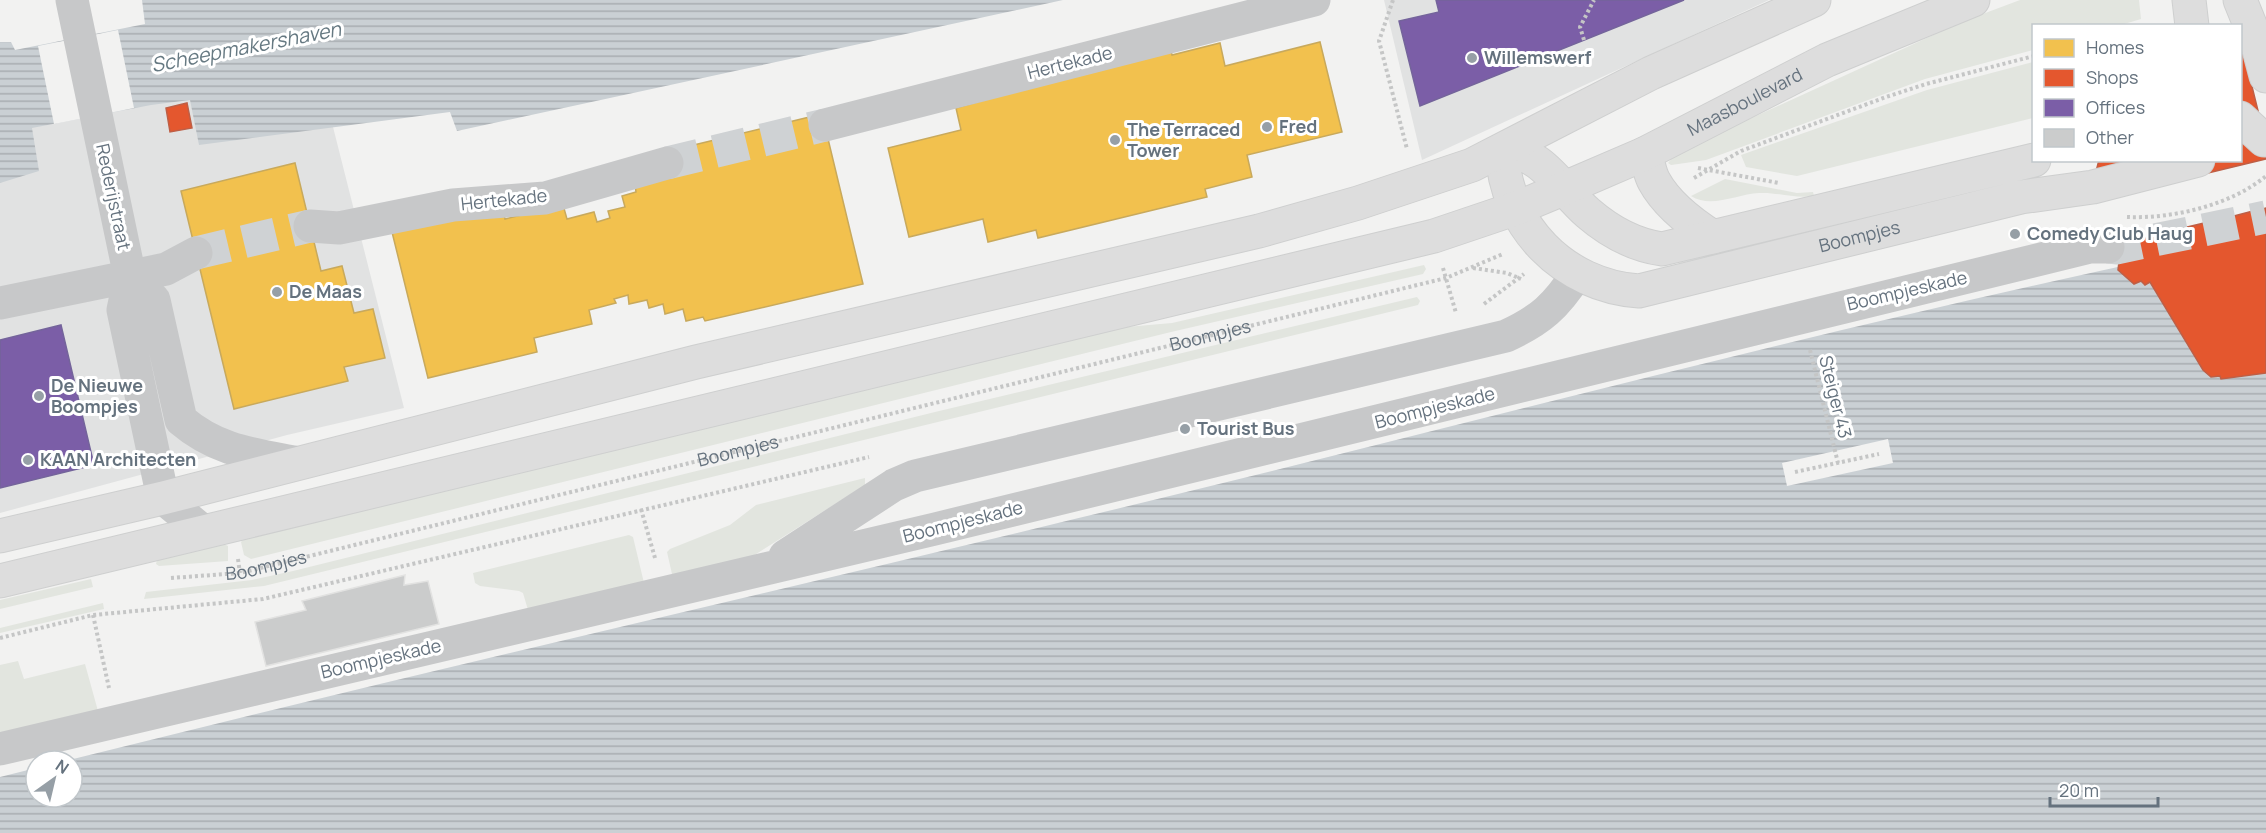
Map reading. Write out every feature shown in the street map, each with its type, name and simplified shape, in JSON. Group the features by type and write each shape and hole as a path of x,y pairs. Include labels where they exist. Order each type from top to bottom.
{"main road":[{"path":"0,536 163,498 294,462 696,362 1259,231 1358,203 1472,165 1651,73 1814,0"},
{"name":"Maasboulevard","path":"1517,208 1565,188 1654,176 1818,64 1973,0"},
{"path":"2188,0 2192,24"},
{"path":"2240,0 2257,42 2266,76"},
{"path":"2242,100 2266,89"},
{"path":"2242,119 2259,136"},
{"name":"Boompjes","path":"2032,160 1762,223 1662,249 1636,244 1587,213 1565,188 1531,157 1516,151 1502,151 1504,171 1517,208 1568,287 1639,291 2022,197 2093,187 2190,162"},
{"path":"1654,176 1693,224 1713,237"},
{"path":"0,581 1434,236 1517,208"}],"street":[{"name":"Rederijstraat","path":"72,0 130,277 123,310 163,498"},
{"name":"Hertekade","path":"825,125 1314,0"},
{"name":"Hertekade","path":"321,233 453,205 545,198 667,163"},
{"name":"Boompjeskade","path":"0,749 763,570 1523,387 1802,316 2090,247 2108,247"},
{"path":"0,303 199,263"},
{"path":"130,277 154,300 181,420 194,431 227,449 294,462"},
{"name":"Boompjeskade","path":"763,570 894,486 915,476 1506,336 1544,315 1568,287"},
{"path":"163,498 203,531"}],"path":[{"path":"1394,0 1379,41 1404,140"},
{"path":"1584,40 1580,27 1594,0"},
{"path":"1654,176 1712,169 1741,151 1886,98 1926,84 2032,57"},
{"path":"1654,176 1684,169 1712,169 1789,185"},
{"path":"2185,211 2236,196 2266,176"},
{"path":"1475,310 1520,279 1541,247"},
{"name":"Boompjes","path":"164,579 240,573 1446,278 1541,247"},
{"name":"Boompjes","path":"1472,268 1507,273 1520,279 1568,287"},
{"path":"1444,318 1466,312"},
{"name":"Steiger 43","path":"1810,349 1838,463"},
{"path":"0,638 93,615 263,599 881,454"},
{"path":"1795,472 1879,454"},
{"path":"641,509 654,557"},
{"path":"93,615 103,666"}],"shaded area":[{"path":"1384,0 1769,0 1422,160"},
{"path":"2020,0 2139,0 2141,19 2124,24 2032,24 2032,50 1925,79 1706,160 1671,165 1668,163 1677,152 1964,21"},
{"path":"2032,62 2032,118 1797,176 1746,167 1741,155 1927,90"},
{"path":"205,88 331,119 404,408 287,435 0,513 0,120"},
{"path":"1725,179 1797,193 1813,192 1814,196 1759,193 1707,201 1691,196"},
{"path":"1424,265 1426,269 1423,274 1171,332 251,559 244,555 241,542 244,538 1092,330 1172,323"},
{"path":"1417,297 1420,301 1418,305 264,586 144,599 146,592 252,580 293,571 935,412"},
{"path":"865,478 865,485 753,556 675,577 672,574 667,552 670,549 730,525 756,505"},
{"path":"629,535 633,537 644,583 528,610 523,593 480,586 475,583 473,573"},
{"path":"224,544 228,546 228,561 159,566 156,564 157,560"},
{"path":"91,579 93,587 0,609 0,600"},
{"path":"103,603 104,609 0,633 0,628"},
{"path":"18,661 24,679 85,664 98,711 0,740 0,665"}],"water":[{"name":"Scheepmakershaven","path":"142,0 1063,0 457,131 450,112 199,145 190,100 151,105 32,128 39,171 0,183 0,42 11,42 15,50 145,24"},
{"path":"2266,236 2266,833 0,833 0,777 24,771 24,809 84,809 84,756 1182,493 1858,326 2130,264"}],"pier":[{"path":"118,30 134,108 54,124 38,46"},
{"path":"1888,439 1893,463 1787,486 1782,463"}],"building: Homes":[{"name":"The Terraced Tower","path":"1320,42 1342,132 1247,155 1252,177 1205,189 1207,197 1038,238 1036,230 988,242 983,219 909,237 888,148 961,130 956,108 1170,47 1172,55 1220,43 1225,66"},
{"path":"822,114 863,284 705,321 703,317 686,321 683,309 665,314 663,304 649,308 647,300 629,304 628,295 614,299 616,303 589,310 592,324 534,338 537,352 428,378 392,232 502,206 505,219 563,205 567,219 594,212 597,222 610,218 608,211 625,207 622,196 636,192 635,184 665,152"},
{"name":"De Maas","path":"295,163 321,271 342,266 354,313 373,309 385,358 344,367 348,381 234,409 181,191"}],"building: Shops":[{"path":"2242,46 2266,143 2266,159 2088,202 2098,162 2242,162"},
{"path":"187,103 192,128 170,132 166,108"},
{"path":"2255,207 2259,210 2266,208 2266,373 2221,379 2220,376 2211,377 2203,370 2150,282 2145,285 2141,281 2134,284 2118,270 2119,262 2103,254 2114,245 2156,235 2158,231 2162,233 2204,223 2207,219 2211,222 2253,211"}],"building: Offices":[{"name":"Willemswerf","path":"1436,0 1684,0 1420,106 1399,21 1439,12"},
{"name":"De Nieuwe Boompjes","path":"61,325 94,465 0,488 0,340"}],"building: Other":[{"path":"405,575 404,585 428,581 439,624 266,666 255,622 306,610 302,601"}],"tunnel":[{"path":"667,163 825,125"},
{"path":"2108,247 2116,248 2266,217"},
{"path":"196,253 310,226"}],"place":[{"name":"Willemswerf","path":"1472,58"},
{"name":"Fred","path":"1267,127"},
{"name":"The Terraced Tower","path":"1115,140"},
{"name":"Comedy Club Haug","path":"2015,234"},
{"name":"De Maas","path":"277,292"},
{"name":"De Nieuwe Boompjes","path":"39,396"},
{"name":"Tourist Bus","path":"1185,429"},
{"name":"KAAN Architecten","path":"28,460"}]}
